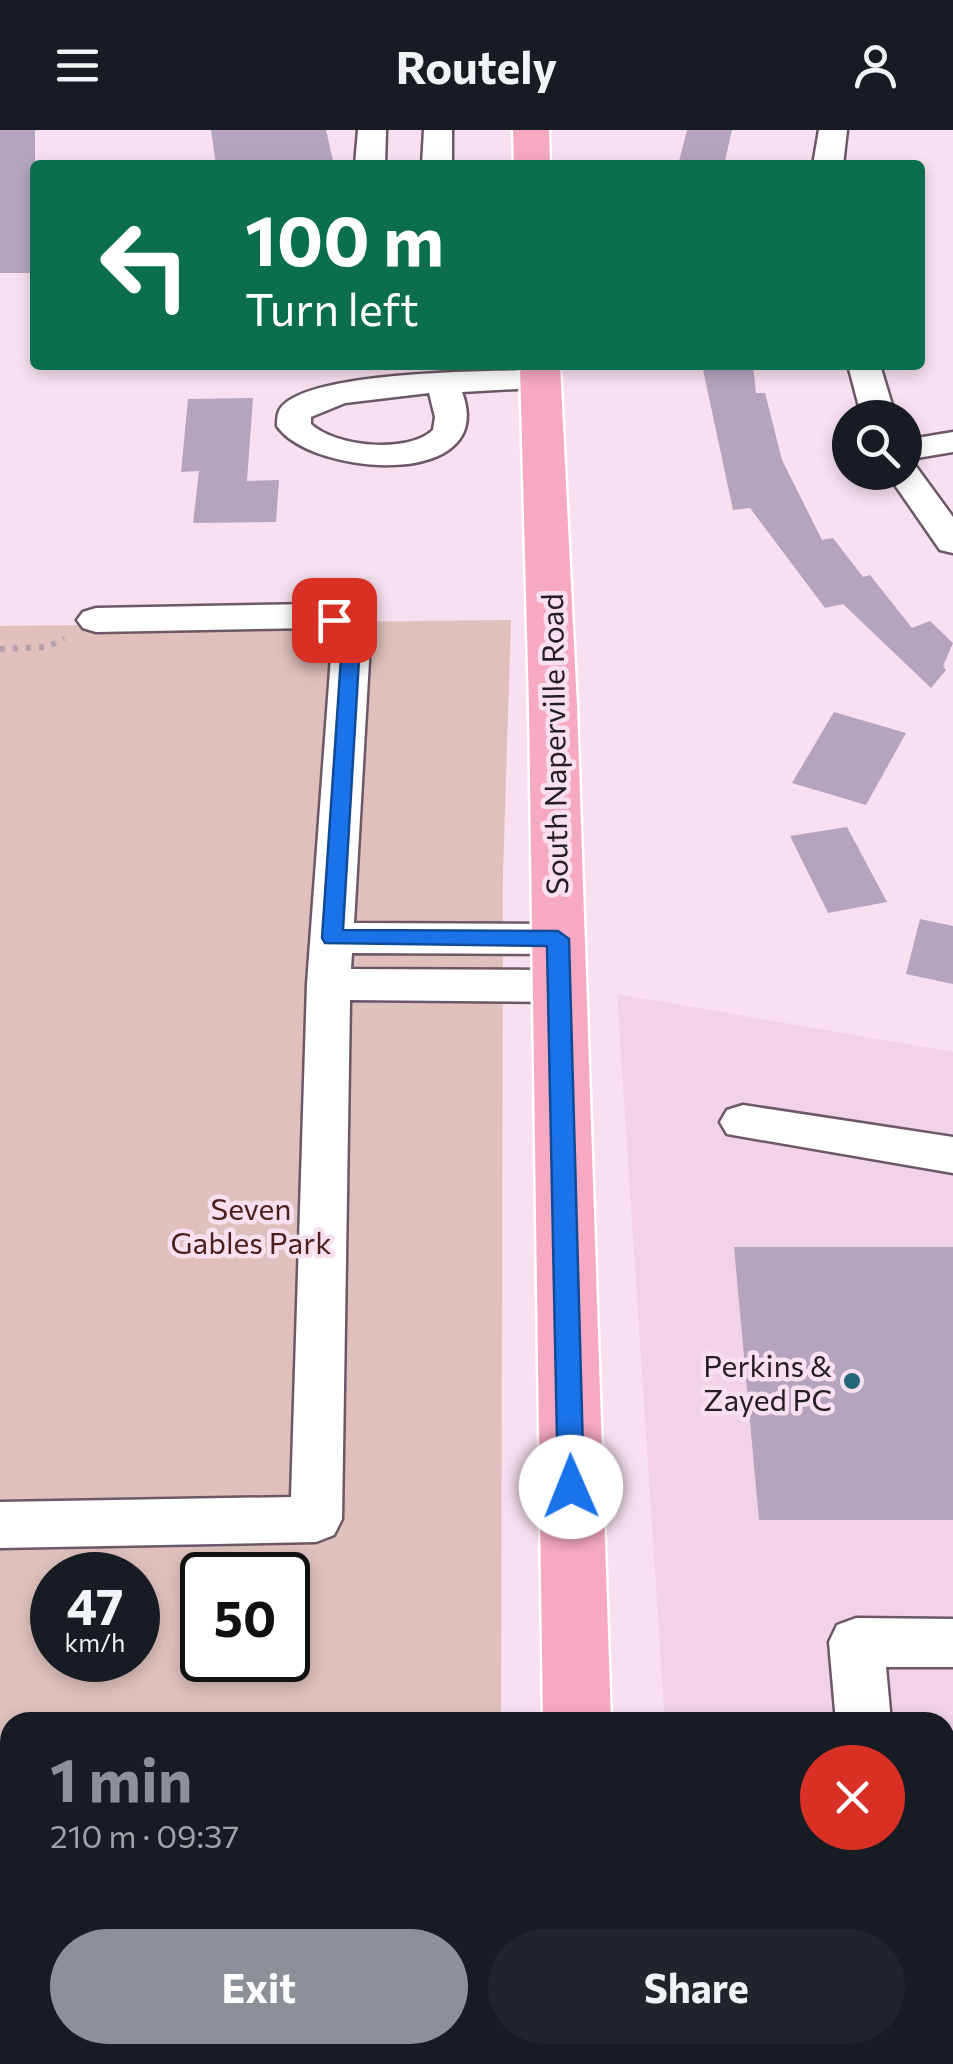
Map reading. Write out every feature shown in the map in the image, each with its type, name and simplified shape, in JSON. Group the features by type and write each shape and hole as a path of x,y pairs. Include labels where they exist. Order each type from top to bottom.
{"main road":[{"path":"530,130 532,160"},
{"name":"South Naperville Road","path":"541,373 577,1712"}],"street":[{"path":"370,160 372,130"},
{"path":"437,160 438,130"},
{"path":"829,160 833,130"},
{"path":"865,370 874,400"},
{"path":"442,384 541,373"},
{"path":"922,447 953,442"},
{"path":"916,490 953,542"},
{"path":"0,1525 316,1519 331,961 351,642 334,620 314,616 96,620"},
{"path":"331,961 558,962"},
{"path":"743,1122 953,1155"},
{"path":"863,1712 856,1642 953,1643"}],"path":[{"path":"0,649 48,648 96,620"}],"shaded area":[{"path":"617,994 953,1052 953,1712 664,1712"}],"green space":[{"name":"Seven Gables Park","path":"511,620 503,874 501,1712 0,1712 0,626"}],"building":[{"path":"0,130 35,130 35,160 30,160 30,273 0,273"},
{"path":"211,130 326,130 333,160 215,160"},
{"path":"687,130 732,130 725,160 679,160"},
{"path":"703,370 754,370 756,393 765,393 782,460 822,540 833,538 863,577 870,575 912,628 930,621 953,643 943,666 946,670 931,688 843,604 825,608 750,508 733,510"},
{"path":"253,398 247,481 279,480 276,522 193,523 199,471 181,472 188,399"},
{"path":"834,712 906,733 866,805 792,783"},
{"path":"847,827 887,902 828,913 790,836"},
{"path":"920,919 953,926 953,984 906,974"},
{"path":"734,1247 953,1247 953,1520 759,1520"}],"place":[{"name":"Perkins & Zayed PC","path":"852,1381"}],"route":[{"path":"334,620 351,642 332,938 558,939 571,1487"}]}
